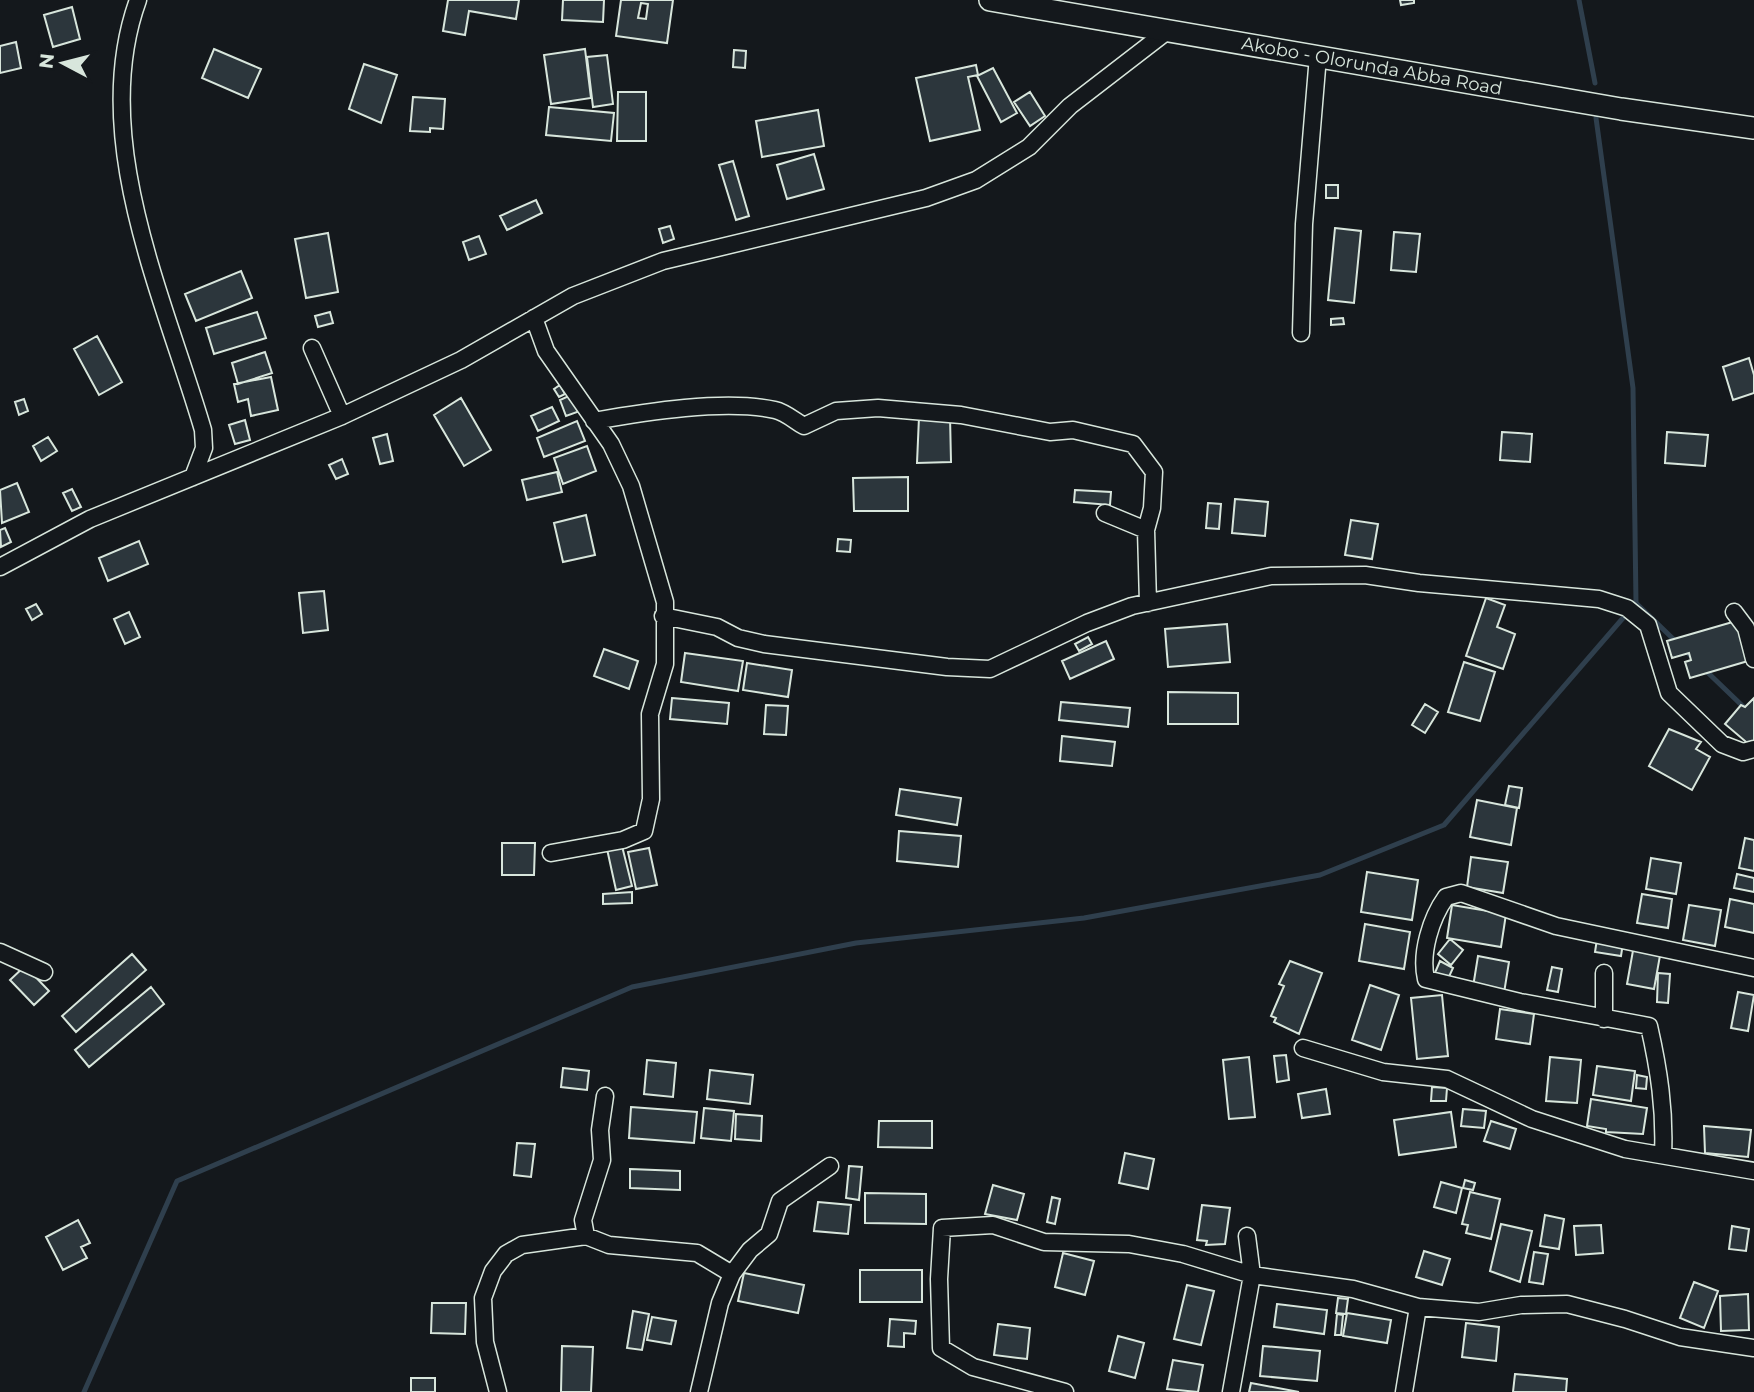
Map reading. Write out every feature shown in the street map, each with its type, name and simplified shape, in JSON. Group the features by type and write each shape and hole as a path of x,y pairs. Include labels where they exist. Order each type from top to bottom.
{"main road":[{"name":"Akobo - Olorunda Abba Road","path":"990,0 1621,109 1754,128"}],"street":[{"path":"138,0 129,25 120,74 131,196 203,430 204,448 193,477"},
{"path":"0,567 90,519 342,416 461,360 573,296 663,261 926,198 976,180 1029,147 1070,106 1166,32"},
{"path":"1301,332 1304,224 1318,56"},
{"path":"534,318 546,351 611,444 631,486 665,602 665,664 650,715 652,799 644,831 623,840 551,853"},
{"path":"312,348 342,416"},
{"path":"594,421 649,411 714,407 777,410 804,426 836,411 878,408 961,415 1050,432 1073,430 1133,444 1154,472 1152,508 1146,530 1148,603"},
{"path":"1105,513 1146,530"},
{"path":"663,616 717,627 738,638 764,644 883,660 990,669 1087,623 1148,603 1271,576 1365,575 1419,583 1599,598 1628,608 1648,625 1669,692 1723,744 1743,752 1754,749"},
{"path":"1734,612 1746,628 1754,659"},
{"path":"1663,1155 1661,1083 1649,1026 1453,988 1426,979 1424,970 1428,937 1437,910 1446,897 1461,893 1556,926 1754,968"},
{"path":"0,952 44,972"},
{"path":"1604,973 1604,1019"},
{"path":"1303,1048 1382,1072 1447,1079 1532,1119 1625,1149 1754,1171"},
{"path":"586,1236 583,1220 602,1160 600,1130 605,1096"},
{"path":"699,1392 720,1303 732,1274 750,1250 769,1234 779,1200 830,1166"},
{"path":"1065,1392 973,1367 941,1348 939,1279 942,1228 993,1225 1044,1242 1129,1244 1183,1254 1252,1275 1353,1289 1418,1307 1479,1312 1521,1306 1567,1304 1680,1337 1754,1348"},
{"path":"498,1392 485,1342 483,1298 493,1271 506,1254 522,1245 586,1236 610,1245 697,1253 732,1274"},
{"path":"1231,1392 1252,1275 1247,1236"},
{"path":"1404,1392 1418,1307"}],"building":[{"path":"448,0 519,0 516,19 469,11 465,35 443,31"},
{"path":"563,0 604,0 603,22 562,20"},
{"path":"621,0 673,0 667,43 616,36","holes":["641,3 648,4 646,19 638,18"]},
{"path":"1400,0 1414,0 1414,3 1401,5"},
{"path":"72,7 80,39 53,47 44,15"},
{"path":"16,42 21,68 0,73 0,46"},
{"path":"214,49 261,69 248,98 202,78"},
{"path":"585,49 591,98 551,104 544,55"},
{"path":"734,50 746,51 745,68 733,67"},
{"path":"607,55 613,104 593,107 587,57"},
{"path":"364,64 397,75 381,123 349,109"},
{"path":"976,65 978,75 968,77 980,130 930,141 916,78"},
{"path":"993,68 1017,113 1001,122 977,76"},
{"path":"618,92 646,92 646,141 617,141"},
{"path":"1030,92 1045,116 1030,126 1014,102"},
{"path":"413,97 445,99 443,129 430,128 430,132 410,131"},
{"path":"549,107 614,113 611,141 546,135"},
{"path":"818,110 824,146 762,157 756,121"},
{"path":"814,154 824,189 787,199 777,165"},
{"path":"733,161 749,216 736,220 719,165"},
{"path":"1326,185 1338,185 1338,198 1326,198"},
{"path":"536,200 542,213 507,230 500,216"},
{"path":"670,226 674,239 663,243 659,229"},
{"path":"1335,228 1361,231 1354,303 1328,300"},
{"path":"1394,232 1420,234 1416,272 1391,270"},
{"path":"328,233 338,292 306,298 295,239"},
{"path":"479,236 486,254 469,260 463,242"},
{"path":"241,271 252,298 196,321 185,294"},
{"path":"257,312 266,338 214,354 206,328"},
{"path":"330,312 333,323 318,327 315,316"},
{"path":"1343,318 1344,324 1331,325 1331,319"},
{"path":"97,336 122,382 99,395 74,349"},
{"path":"265,352 272,373 238,384 232,363"},
{"path":"1749,358 1754,375 1754,393 1733,400 1723,367"},
{"path":"271,377 278,410 251,416 248,399 238,402 234,384"},
{"path":"560,385 565,394 559,397 554,389"},
{"path":"573,394 580,411 566,416 560,400"},
{"path":"461,398 491,450 464,466 434,415"},
{"path":"24,399 28,411 19,415 15,402"},
{"path":"552,407 559,421 538,431 531,416"},
{"path":"950,416 951,462 917,463 919,417"},
{"path":"245,420 250,440 235,444 229,425"},
{"path":"577,421 585,441 544,457 537,438"},
{"path":"1502,432 1532,434 1530,462 1500,460"},
{"path":"1667,432 1708,435 1705,466 1665,463"},
{"path":"387,434 393,461 380,464 373,438"},
{"path":"48,437 57,451 41,461 33,446"},
{"path":"587,446 596,471 563,484 554,458"},
{"path":"342,459 348,474 336,479 329,465"},
{"path":"557,472 562,492 527,500 522,480"},
{"path":"908,477 908,511 854,511 853,478"},
{"path":"17,483 29,512 2,523 0,490"},
{"path":"72,489 81,507 72,511 63,493"},
{"path":"1075,490 1111,492 1110,505 1074,502"},
{"path":"1235,499 1268,502 1265,536 1232,533"},
{"path":"1208,503 1221,504 1219,529 1206,528"},
{"path":"586,515 595,555 563,562 554,523"},
{"path":"1351,520 1378,524 1372,559 1345,555"},
{"path":"5,528 11,542 1,547 0,530"},
{"path":"838,539 851,540 850,552 837,551"},
{"path":"139,541 148,564 108,581 99,558"},
{"path":"324,591 328,630 303,633 299,593"},
{"path":"1486,598 1505,605 1497,627 1515,634 1503,669 1466,656"},
{"path":"36,604 42,614 32,620 26,609"},
{"path":"129,612 140,637 125,644 114,619"},
{"path":"1736,621 1748,661 1690,678 1685,662 1691,660 1689,653 1672,658 1667,641"},
{"path":"1227,624 1230,662 1168,667 1165,629"},
{"path":"1088,637 1092,644 1079,651 1075,644"},
{"path":"1106,641 1114,659 1070,679 1062,661"},
{"path":"604,649 638,661 629,689 594,676"},
{"path":"685,653 743,661 738,691 681,682"},
{"path":"1464,662 1495,672 1480,721 1448,712"},
{"path":"747,663 792,670 788,697 743,690"},
{"path":"1168,692 1238,693 1238,724 1168,724"},
{"path":"672,698 729,703 727,724 670,719"},
{"path":"1754,698 1752,747 1725,724 1741,705 1745,707"},
{"path":"1061,702 1130,708 1128,727 1059,720"},
{"path":"1425,704 1438,712 1425,733 1412,725"},
{"path":"766,705 788,706 786,735 764,734"},
{"path":"1669,729 1701,742 1696,749 1710,757 1692,790 1649,766"},
{"path":"1062,736 1115,742 1112,766 1060,761"},
{"path":"1509,786 1522,788 1519,808 1505,805"},
{"path":"900,789 961,798 957,825 896,815"},
{"path":"1477,800 1517,808 1511,845 1470,837"},
{"path":"899,831 961,836 958,867 897,861"},
{"path":"1745,838 1754,840 1754,871 1739,868"},
{"path":"502,843 535,843 534,875 502,875"},
{"path":"622,846 632,886 616,890 607,849"},
{"path":"649,848 657,885 636,889 628,852"},
{"path":"1471,857 1508,862 1503,893 1467,887"},
{"path":"1651,858 1681,863 1676,894 1646,889"},
{"path":"1367,872 1418,880 1412,920 1361,912"},
{"path":"1737,874 1754,878 1754,892 1734,888"},
{"path":"632,892 632,903 603,904 603,894"},
{"path":"1642,894 1672,899 1668,928 1637,923"},
{"path":"1730,899 1754,904 1754,933 1725,927"},
{"path":"1452,905 1506,914 1501,947 1447,938"},
{"path":"1689,905 1721,910 1715,946 1683,940"},
{"path":"1365,924 1410,932 1404,969 1359,961"},
{"path":"1450,939 1463,950 1451,965 1438,954"},
{"path":"1597,939 1623,943 1621,956 1595,952"},
{"path":"1634,945 1661,950 1654,989 1627,984"},
{"path":"132,954 146,970 76,1032 62,1016"},
{"path":"1478,956 1509,962 1504,993 1473,987"},
{"path":"1290,961 1322,973 1299,1034 1274,1022 1276,1018 1271,1016 1284,986 1279,984"},
{"path":"1440,961 1453,968 1447,981 1434,975"},
{"path":"25,966 49,991 34,1005 10,980"},
{"path":"1552,967 1562,969 1558,992 1547,990"},
{"path":"1658,973 1670,974 1668,1003 1657,1002"},
{"path":"1370,985 1399,995 1381,1050 1352,1040"},
{"path":"151,987 164,1004 89,1067 75,1050"},
{"path":"1738,992 1754,995 1748,1031 1731,1028"},
{"path":"1442,995 1448,1056 1417,1059 1411,998"},
{"path":"1500,1009 1534,1014 1530,1044 1496,1039"},
{"path":"1286,1055 1289,1080 1277,1082 1274,1056"},
{"path":"1249,1057 1255,1117 1229,1119 1223,1060"},
{"path":"1550,1057 1581,1060 1577,1103 1546,1101"},
{"path":"647,1060 676,1063 673,1097 644,1094"},
{"path":"1597,1066 1635,1071 1631,1101 1593,1095"},
{"path":"563,1068 589,1071 587,1090 561,1087"},
{"path":"710,1070 753,1075 750,1104 707,1099"},
{"path":"1637,1075 1647,1077 1646,1089 1636,1088"},
{"path":"1432,1087 1447,1088 1446,1101 1431,1101"},
{"path":"1326,1089 1330,1114 1302,1118 1298,1094"},
{"path":"1591,1099 1647,1108 1643,1134 1606,1132 1606,1129 1587,1126"},
{"path":"631,1107 697,1112 694,1143 629,1138"},
{"path":"704,1108 734,1111 731,1141 701,1138"},
{"path":"1463,1109 1486,1111 1484,1128 1461,1126"},
{"path":"1451,1112 1456,1147 1399,1155 1394,1120"},
{"path":"736,1114 762,1116 761,1141 735,1139"},
{"path":"879,1121 932,1121 932,1148 878,1147"},
{"path":"1491,1121 1516,1129 1510,1149 1484,1141"},
{"path":"1704,1126 1751,1130 1748,1157 1705,1153"},
{"path":"517,1143 535,1144 531,1177 514,1175"},
{"path":"1125,1153 1154,1159 1148,1189 1119,1183"},
{"path":"849,1166 862,1167 859,1200 846,1198"},
{"path":"630,1169 680,1171 680,1190 630,1188"},
{"path":"1465,1180 1475,1183 1473,1190 1463,1188"},
{"path":"1441,1182 1462,1188 1456,1213 1434,1207"},
{"path":"993,1185 1024,1194 1017,1220 985,1214"},
{"path":"1470,1192 1500,1199 1491,1239 1466,1233 1468,1225 1462,1224"},
{"path":"865,1193 926,1194 926,1224 865,1223"},
{"path":"1052,1197 1060,1199 1055,1224 1047,1222"},
{"path":"818,1202 851,1205 848,1234 814,1231"},
{"path":"1202,1205 1230,1208 1225,1244 1206,1245 1207,1241 1197,1240"},
{"path":"1545,1215 1564,1219 1559,1249 1540,1246"},
{"path":"78,1220 90,1243 81,1247 87,1258 63,1270 46,1237"},
{"path":"1501,1224 1532,1231 1520,1282 1490,1271"},
{"path":"1601,1225 1603,1253 1576,1255 1574,1226"},
{"path":"1732,1226 1749,1229 1746,1251 1729,1249"},
{"path":"1424,1251 1450,1259 1442,1285 1416,1277"},
{"path":"1534,1252 1548,1254 1543,1284 1529,1282"},
{"path":"1063,1253 1094,1261 1085,1295 1055,1287"},
{"path":"860,1270 922,1270 922,1302 860,1302"},
{"path":"744,1273 804,1285 798,1313 738,1301"},
{"path":"1694,1282 1718,1291 1704,1328 1680,1318"},
{"path":"1187,1285 1214,1291 1201,1345 1174,1339"},
{"path":"1748,1294 1749,1330 1721,1331 1720,1296"},
{"path":"1338,1298 1348,1299 1346,1314 1336,1313"},
{"path":"432,1303 466,1303 465,1334 431,1333"},
{"path":"1277,1304 1327,1310 1324,1334 1274,1327"},
{"path":"633,1311 649,1314 642,1350 627,1348"},
{"path":"1347,1313 1391,1320 1387,1343 1343,1336"},
{"path":"1337,1314 1343,1315 1341,1335 1335,1335"},
{"path":"652,1317 676,1321 671,1344 647,1340"},
{"path":"890,1319 916,1321 915,1334 904,1333 904,1347 888,1346"},
{"path":"1466,1323 1499,1327 1496,1361 1462,1357"},
{"path":"998,1324 1030,1328 1027,1359 994,1355"},
{"path":"1118,1336 1144,1343 1135,1378 1109,1371"},
{"path":"562,1346 593,1347 591,1392 561,1392"},
{"path":"1263,1346 1320,1351 1317,1381 1260,1376"},
{"path":"1173,1360 1203,1365 1198,1392 1167,1389"},
{"path":"1515,1374 1567,1379 1566,1392 1513,1392"},
{"path":"411,1378 435,1378 435,1392 411,1392"},
{"path":"1251,1383 1299,1392 1249,1392"}],"waterway":[{"path":"1579,0 1595,83"},
{"path":"1596,118 1633,388 1636,603 1694,659"},
{"path":"84,1392 177,1181 632,987 856,943 1084,918 1320,875 1444,825 1636,603"},
{"path":"1703,668 1754,717"}]}
